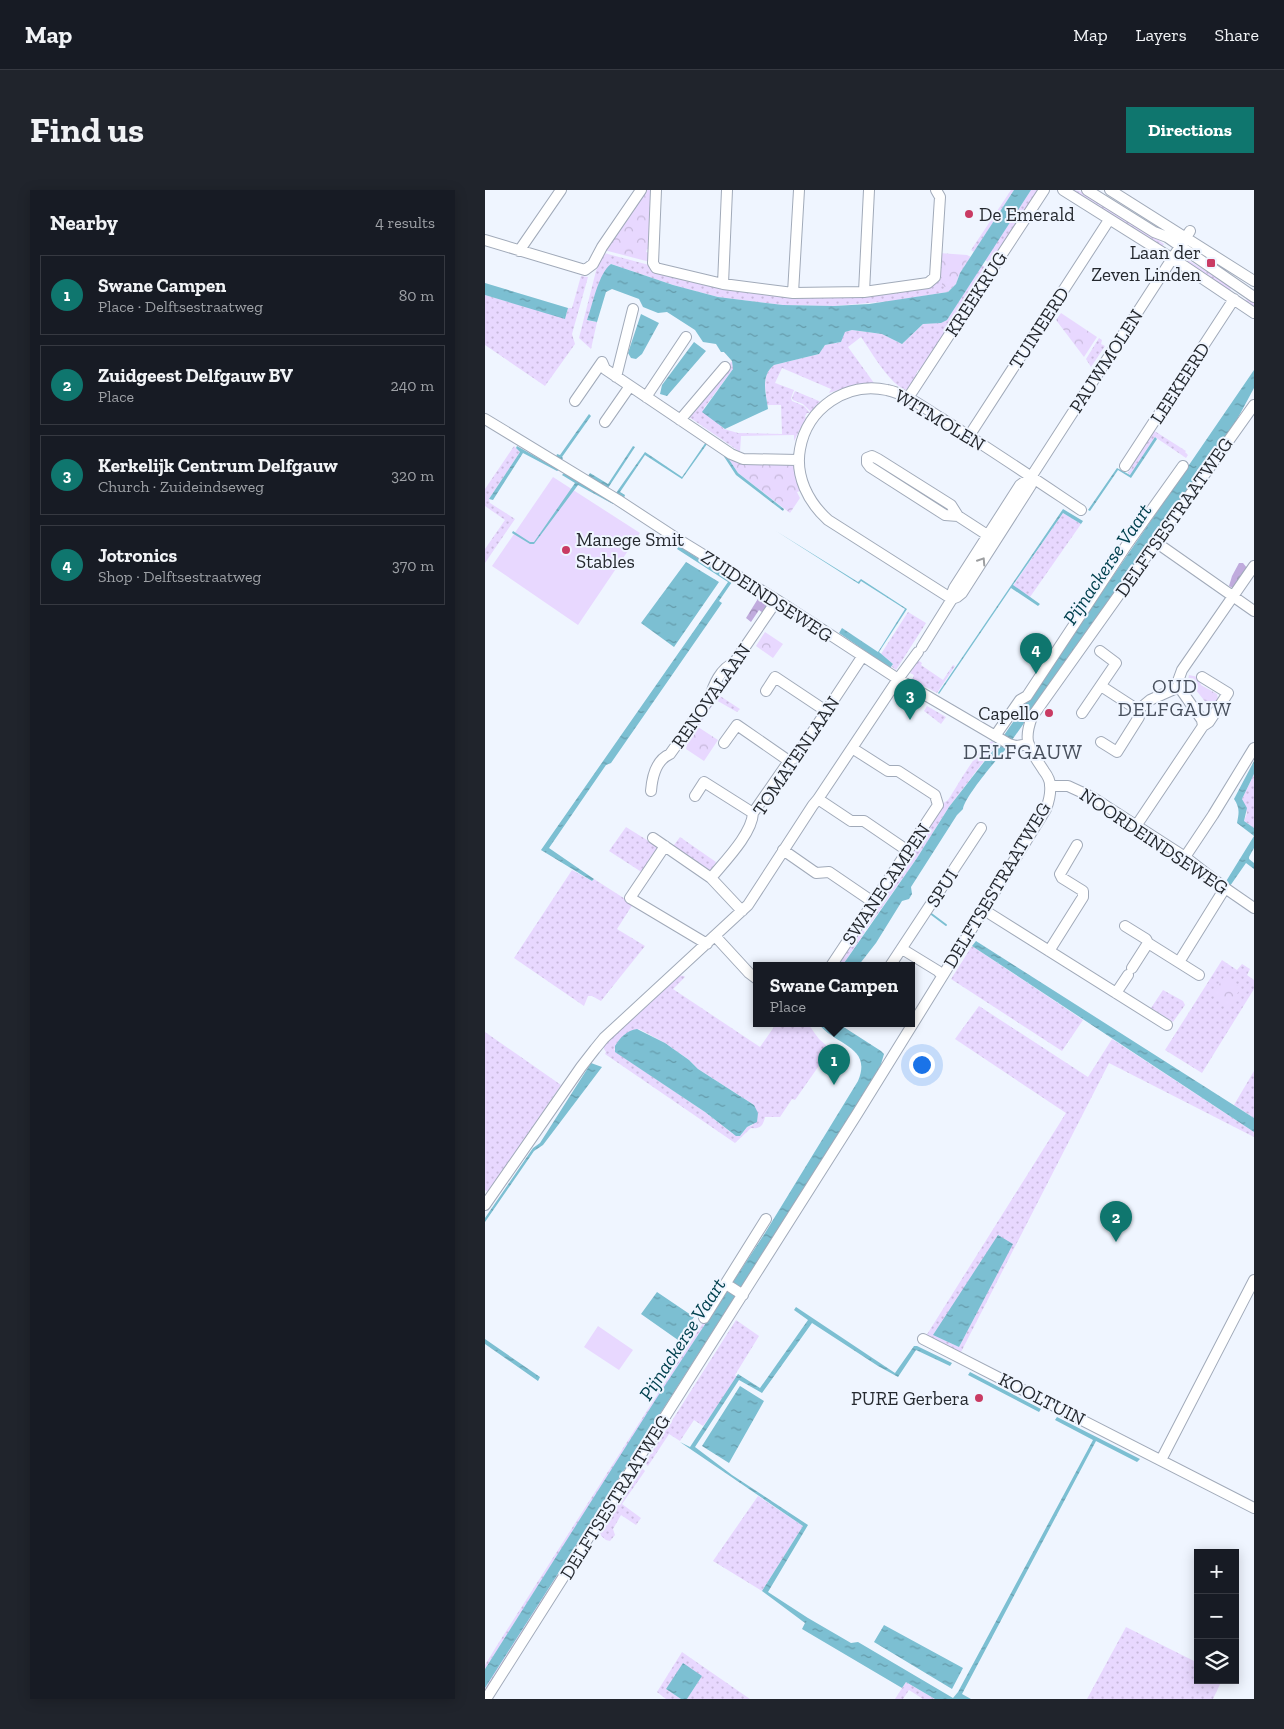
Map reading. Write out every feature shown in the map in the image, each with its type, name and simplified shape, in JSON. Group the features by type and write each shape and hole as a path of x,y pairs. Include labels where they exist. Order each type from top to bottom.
{"street":[{"path":"519,251 561,190"},
{"path":"485,240 577,269 588,269 641,190"},
{"path":"656,190 653,263 655,266 660,269 723,284 793,292 865,292 928,283 934,279 939,198 936,190 927,190"},
{"path":"723,284 727,190"},
{"path":"793,292 799,190"},
{"path":"865,292 869,190"},
{"name":"KREEKRUG","path":"908,398 1044,190"},
{"path":"1063,190 1109,220 1181,244 1233,299 1254,313"},
{"path":"1087,190 1099,193 1154,232 1254,281"},
{"path":"1110,190 1181,244 1201,262 1254,297"},
{"name":"TUINEERD","path":"969,436 1109,220"},
{"name":"PAUWMOLEN","path":"485,1205 581,1066 604,1038 742,911 757,892 783,850 898,679 920,650 953,599 957,598 961,593 992,537 1027,493 1031,485 1031,476 1181,244"},
{"name":"LEEKEERD","path":"1125,466 1233,299"},
{"path":"616,377 633,309"},
{"path":"647,397 686,337"},
{"path":"575,401 602,362 605,369 616,377 737,457 799,460"},
{"path":"680,420 725,367"},
{"path":"605,422 630,386"},
{"name":"WITMOLEN","path":"953,599 823,515 809,497 803,485 799,460 800,447 814,417 833,398 853,390 872,388 888,390 908,398 1081,510"},
{"name":"DELFTSESTRAATWEG","path":"1243,418 1254,394"},
{"name":"DELFTSESTRAATWEG","path":"915,1020 1046,809 1050,786 1029,744 1027,733 1032,717 1254,405"},
{"name":"ZUIDEINDSEWEG","path":"485,419 614,497 676,538 777,600 862,657 1002,739"},
{"path":"958,516 945,515 870,467 867,463 867,458 872,456 878,459 951,505 958,516 992,537"},
{"name":"DELFTSESTRAATWEG","path":"1002,739 1020,700 1027,696 1183,466"},
{"path":"1157,543 1254,611"},
{"path":"1203,723 1179,686 1178,681 1183,670 1254,566"},
{"name":"RENOVALAAN","path":"651,792 652,776 665,756 670,754 710,698 712,688 727,666 734,663 777,600"},
{"path":"1082,713 1116,663 1099,651"},
{"name":"TOMATENLAAN","path":"711,878 728,859 753,822 753,813 789,760 796,757 822,720 862,657"},
{"path":"766,692 775,677 826,711"},
{"path":"1136,826 1203,723 1209,722 1228,693 1202,677"},
{"path":"1101,686 1138,710 1139,717 1117,752 1101,742"},
{"path":"1138,710 1150,700 1179,686"},
{"path":"724,743 737,725 789,760"},
{"path":"1002,739 1016,746 1029,744"},
{"name":"SWANECAMPEN","path":"834,962 937,808 938,801 935,795 898,771 888,771 852,748"},
{"path":"1185,857 1254,748"},
{"path":"695,796 704,782 753,813"},
{"name":"NOORDEINDSEWEG","path":"1050,786 1068,786 1084,792 1185,857 1254,908"},
{"path":"818,799 851,821 864,821 908,851"},
{"name":"SPUI","path":"893,962 981,828"},
{"path":"653,838 711,878 742,911"},
{"path":"1049,951 1083,897 1083,891 1062,878 1060,874 1077,845"},
{"path":"665,846 630,898 707,944"},
{"path":"783,850 816,873 829,872 873,902"},
{"path":"1179,962 1225,888"},
{"path":"984,910 1167,1025"},
{"path":"1125,926 1199,975"},
{"path":"715,936 753,976"},
{"path":"1116,993 1148,943"},
{"path":"902,949 938,971 942,976"},
{"name":"DELFTSESTRAATWEG","path":"486,1699 911,1027"},
{"path":"705,1318 767,1220"},
{"path":"1161,1460 1254,1280"},
{"path":"727,1285 742,1294"},
{"name":"KOOLTUIN","path":"923,1339 1254,1508"}],"green space":[{"path":"645,190 653,190 651,249 647,249 646,252 650,253 650,262 604,250"},
{"path":"1011,190 1014,190 974,252 971,250"},
{"path":"1031,190 1040,190 992,264 985,260"},
{"path":"1074,190 1105,204 1164,244 1162,247 1117,218 1115,220 1106,214 1107,211 1087,198 1085,200 1077,195 1078,193"},
{"path":"604,253 649,265 650,269 769,293 921,286 938,282 939,253 971,257 960,273 956,284 948,292 892,301 834,306 783,305 718,297 673,285 611,264 587,320 597,322 591,349 579,338 596,271"},
{"path":"942,254 966,256 968,258 958,278 950,288 942,286"},
{"path":"1188,260 1230,286 1231,291 1245,300 1249,299 1254,302 1254,307 1186,263"},
{"path":"982,265 985,267 980,274 984,276 922,372 918,370 916,374 919,376 907,390 888,376 861,337 848,347 874,383 854,385 829,393 831,389 782,368 775,383 794,390 791,398 792,401 804,406 810,413 807,413 805,416 806,418 794,441 794,435 741,436 740,452 689,417 691,411 732,361 733,369 704,408 724,429 738,433 782,434 781,405 767,405 765,388 767,373 774,365 819,354 825,345 841,342 844,332 852,330 882,334 902,344 923,324 947,320"},
{"path":"581,276 588,277 572,334 575,344 545,386 485,345 485,295 565,318 568,308 572,308"},
{"path":"1061,313 1097,337 1084,357 1056,320"},
{"path":"1099,338 1102,340 1101,344 1105,346 1091,367 1086,359"},
{"path":"795,391 820,401 811,412 803,404 793,400"},
{"path":"1153,430 1186,451 1188,455 1186,458 1155,437 1130,475 1128,473 1132,467 1130,465"},
{"path":"514,446 520,452 489,499 490,503 515,519 485,563 485,549 505,520 485,506 485,489"},
{"path":"726,455 793,463 800,491 797,492 800,498 790,513 738,473"},
{"name":"Manege Smit Stables","path":"553,477 640,533 578,625 492,566"},
{"path":"1063,513 1081,524 1030,597 1013,586"},
{"path":"1239,563 1243,563 1247,568 1233,588 1229,586"},
{"path":"759,597 770,603 763,613 759,610 751,622 746,618"},
{"path":"908,612 926,623 896,670 891,666 893,664 881,654"},
{"path":"765,632 783,644 773,658 756,646"},
{"path":"918,660 922,663 921,665 943,680 953,665 955,666 937,693 912,680 914,675 910,673"},
{"path":"1189,675 1198,677 1201,685 1217,694 1218,699 1216,703 1211,702 1207,704 1188,680"},
{"path":"714,692 740,709 737,712 716,700 698,727 695,725"},
{"path":"927,706 946,717 941,724 924,711"},
{"path":"695,725 718,740 704,761 686,749 687,745 684,740"},
{"path":"992,741 996,745 949,807 917,858 866,930 860,926 942,804 948,800 981,751"},
{"path":"1254,774 1254,828 1244,821 1247,813 1242,799"},
{"path":"626,827 658,847 658,851 643,873 609,851"},
{"path":"680,837 716,862 709,873 671,849"},
{"path":"572,870 592,881 594,879 633,904 617,929 645,946 601,1001 588,996 584,1006 514,958"},
{"path":"859,928 865,932 845,962 836,962"},
{"path":"972,946 1083,1020 1062,1051 951,979"},
{"path":"1222,960 1237,970 1242,964 1250,969 1247,975 1254,980 1254,989 1202,1073 1165,1050"},
{"path":"676,975 685,977 673,989 760,1047 774,1027 810,1027 827,1046 825,1057 795,1100 792,1099 780,1117 765,1117 761,1126 751,1128 735,1143 605,1054 604,1044","holes":["639,1029 665,1043 698,1069 754,1105 753,1125 747,1127 741,1135 733,1134 705,1112 614,1049"]},
{"path":"1224,977 1241,988 1229,1006 1212,995"},
{"path":"1163,990 1183,1001 1185,1005 1173,1022 1151,1008"},
{"path":"979,1006 1088,1077 1112,1039 1254,1132 1254,1137 1109,1063 960,1354 926,1336 1066,1113 955,1039","holes":["998,1236 1012,1245 959,1347 934,1335"]},
{"path":"485,1032 561,1085 488,1192 485,1190"},
{"path":"1254,1071 1254,1118 1234,1105"},
{"path":"726,1287 707,1321 485,1669 485,1665 496,1647"},
{"path":"737,1294 485,1693 485,1688"},
{"path":"736,1320 759,1336 735,1375 739,1378 703,1426 694,1420 680,1441 669,1434 648,1466 645,1463"},
{"path":"598,1326 633,1350 619,1370 584,1347"},
{"path":"642,1468 645,1471 622,1504 641,1518 636,1525 621,1515 613,1529 615,1535 610,1541 606,1540 599,1534"},
{"path":"758,1496 803,1526 762,1591 713,1561"},
{"path":"1126,1627 1194,1661 1194,1684 1220,1684 1213,1699 1087,1699"},
{"path":"682,1652 750,1699 687,1699 702,1676 666,1689 681,1699 666,1699 657,1692"},
{"path":"906,1682 935,1699 923,1699 909,1690 903,1699 895,1699"}],"water":[{"path":"1014,190 1031,190 947,320 941,323 923,324 902,344 882,334 852,330 845,332 841,342 825,345 819,354 774,365 765,380 768,409 725,429 702,412 733,369 732,361 724,352 721,352 716,344 703,342 695,330 667,312 658,313 643,307 639,299 612,289 606,292 597,322 587,320 599,282 611,264 673,285 718,297 783,305 834,306 869,304 948,292 956,284 960,273"},
{"path":"485,283 568,308 565,319 485,295"},
{"path":"641,314 659,323 642,354 636,359 631,358 628,353"},
{"path":"694,342 706,351 667,396 660,394 662,385"},
{"path":"1254,370 1254,388 1233,427 1005,750 974,788 963,809 957,815 911,887 912,894 909,899 902,901 876,943 861,962 845,962 917,858 949,807 998,744"},
{"path":"589,414 591,416 562,457 562,460 556,457 557,454 560,455"},
{"path":"1155,437 1157,439 1131,478 1118,470 1090,511 1088,510 1117,468 1130,475"},
{"path":"706,442 726,455 738,473 784,509 783,511 736,475 723,455 707,444 682,479 645,455 620,492 625,495 624,498 616,493 645,452 682,477"},
{"path":"517,446 559,470 557,471 523,453 493,500 489,499 520,452 516,448"},
{"path":"633,446 635,447 608,488 588,476 590,473 608,484"},
{"path":"564,473 614,503 578,485 534,544 530,544 512,533 513,531 530,542 534,542 575,483 562,475"},
{"path":"1063,509 1083,521 1081,524 1063,513 1013,585 1040,604 1038,606 1011,588 939,694 938,693"},
{"path":"776,531 858,582 861,579 907,609 879,652 893,664 890,668 839,633 842,628 878,652 905,609 861,581 859,584"},
{"path":"679,546 732,582 719,601 722,603 611,763 606,765 549,848 594,879 592,881 541,850 728,582 677,549"},
{"path":"686,562 719,582 674,647 641,623"},
{"path":"1254,761 1254,774 1242,799 1247,808 1244,821 1254,828 1254,836 1237,823 1239,811 1234,799"},
{"path":"1254,836 1254,848 1249,859 1254,863 1254,869 1246,863 1230,886 1225,883"},
{"path":"976,941 1254,1118 1254,1132 972,946"},
{"path":"822,1027 844,1027 881,1051 884,1054 879,1071 485,1688 485,1669 656,1399 765,1233 858,1081 861,1069 860,1060 856,1053"},
{"path":"637,1029 665,1043 698,1069 754,1105 758,1113 757,1122 747,1127 740,1136 736,1136 705,1112 615,1052 615,1046 622,1037 630,1031"},
{"path":"591,1063 602,1067 543,1145 534,1151 485,1222 485,1218 533,1148 540,1143"},
{"path":"998,1235 1013,1244 959,1347 933,1335"},
{"path":"657,1292 694,1317 678,1340 641,1314"},
{"path":"796,1307 895,1373 914,1346 952,1363 950,1366 916,1350 898,1377 812,1323 762,1393 739,1380 695,1447 732,1475 808,1525 768,1592 851,1643 858,1642 953,1698 958,1692 1093,1440 1055,1420 1057,1417 1140,1459 1137,1462 1096,1441 962,1694 971,1699 935,1699 906,1682 902,1688 802,1629 805,1623 762,1591 803,1526 680,1442 690,1447 738,1374 760,1388 808,1320 794,1310"},
{"path":"485,1339 540,1377 538,1381 485,1344"},
{"path":"970,1372 1041,1409 1039,1412 968,1375"},
{"path":"740,1386 764,1401 729,1463 702,1446"},
{"path":"884,1625 963,1668 952,1689 874,1642"},
{"path":"683,1663 702,1676 687,1699 681,1699 666,1689"}],"waterway":[{"path":"930,913 946,925"}],"place":[{"name":"De Emerald","path":"969,214"},
{"name":"Laan der Zeven Linden","path":"1211,263"},
{"name":"Manege Smit Stables","path":"566,550"},
{"name":"Jotronics","path":"1036,674"},
{"name":"Capello","path":"1049,713"},
{"name":"Kerkelijk Centrum Delfgauw","path":"910,720"},
{"name":"Swane Campen","path":"834,1085"},
{"name":"Zuidgeest Delfgauw BV","path":"1116,1242"},
{"name":"PURE Gerbera","path":"979,1398"}],"district":[{"name":"OUD DELFGAUW","path":"1175,698"},
{"name":"DELFGAUW","path":"1023,751"}],"water label":[{"name":"Pijnackerse Vaart","path":"1107,564"},
{"name":"Pijnackerse Vaart","path":"682,1339"}]}
